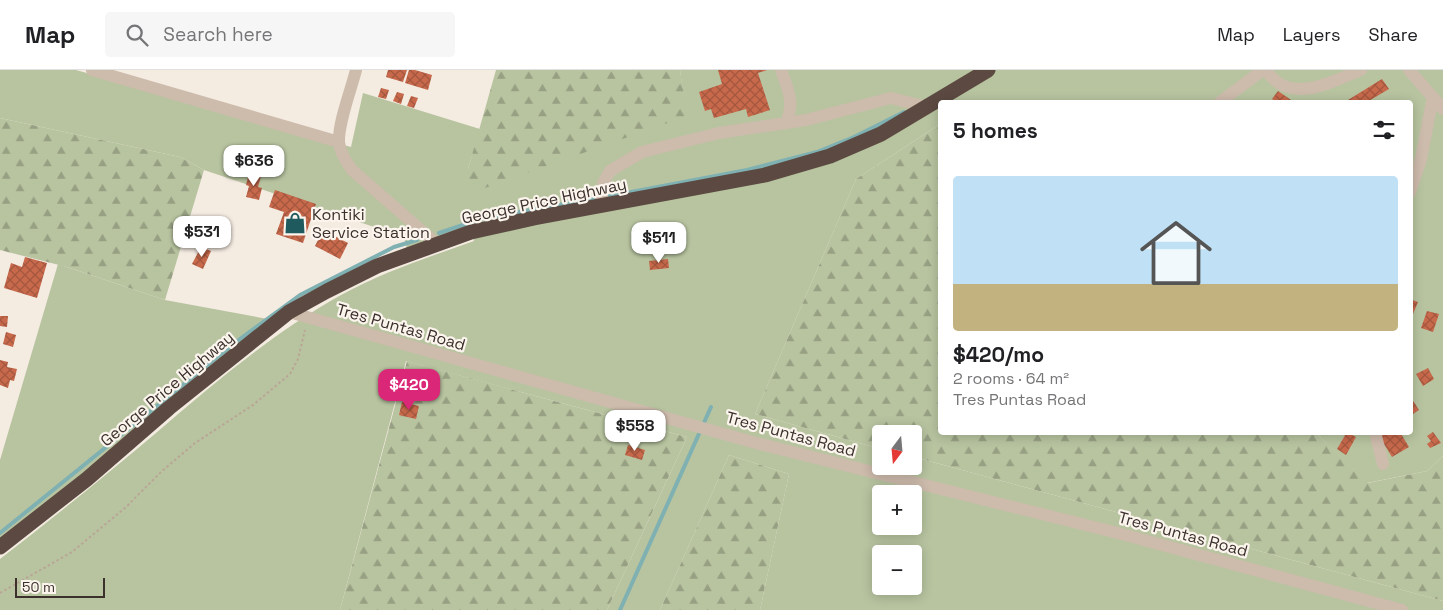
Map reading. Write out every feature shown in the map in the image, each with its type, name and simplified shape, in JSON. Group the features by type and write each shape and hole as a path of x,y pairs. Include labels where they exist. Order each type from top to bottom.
{"highway":[{"name":"George Price Highway","path":"939,100 988,70"},
{"name":"George Price Highway","path":"0,547 87,479 210,374 289,312 377,266 471,232 534,218 765,175 830,156 881,134 938,101"}],"street":[{"path":"92,70 114,73 339,142"},
{"path":"356,70 339,142 345,161 352,170 438,245"},
{"path":"781,70 791,97 791,111 786,123"},
{"path":"1223,100 1264,70 1281,86 1298,90 1314,88 1361,70"},
{"path":"1409,70 1443,109"},
{"path":"1413,183 1421,159 1433,97"},
{"path":"602,205 604,183 610,171 642,152 719,133 806,120 891,98 928,107"},
{"name":"Tres Puntas Road","path":"289,312 756,443 1118,533 1402,610"},
{"path":"1376,435 1382,464"}],"path":[{"path":"0,592 72,552 125,508 161,472 194,443 253,405 290,374 298,359 308,318"}],"green space":[{"path":"0,70 76,70 351,147 363,93 480,129 468,169 686,116 680,70 1443,70 1443,456 1427,471 1367,483 1318,435 1413,435 1413,100 938,100 938,125 856,179 755,414 872,446 872,475 922,475 922,459 1443,601 1443,610 760,610 789,474 729,455 660,610 607,610 687,437 406,361 340,610 0,610 0,559 268,342 341,295 373,279 474,241 471,232 407,249 404,237 204,170 180,157 0,118"},
{"path":"496,70 680,70 687,116 482,189 469,184 468,169"},
{"path":"0,118 180,157 204,170 165,300 67,267 0,250"},
{"path":"938,125 938,435 1318,435 1368,483 1427,471 1443,456 1443,601 922,459 922,425 872,425 872,446 755,414 856,179"},
{"path":"58,264 165,300 273,320 0,540 0,460"},
{"path":"407,361 687,437 607,610 340,610"},
{"path":"729,455 789,474 760,610 660,610"}],"building":[{"path":"388,70 407,70 403,82 386,77"},
{"path":"409,70 432,75 428,90 405,83"},
{"path":"718,70 767,70 758,73 770,110 748,117 746,109 714,118 711,109 705,111 699,92 722,84"},
{"path":"1382,79 1389,89 1370,100 1348,100"},
{"path":"381,88 389,90 386,99 378,97"},
{"path":"1278,91 1291,100 1274,100 1272,99"},
{"path":"397,92 404,94 401,104 393,101"},
{"path":"411,96 418,98 414,108 407,106"},
{"path":"249,173 261,176 258,187 262,188 259,200 246,197 249,186 246,185"},
{"name":"Kontiki Service Station","path":"275,190 316,204 303,243 276,234 284,212 269,207"},
{"name":"Kontiki Service Station","path":"323,230 348,243 340,259 315,246"},
{"path":"201,247 211,251 203,269 192,264"},
{"path":"25,257 47,263 37,298 4,288 11,263 22,267"},
{"path":"668,259 669,268 650,270 649,261"},
{"path":"1413,300 1418,302 1413,314"},
{"path":"1427,311 1439,314 1433,332 1421,328"},
{"path":"0,316 8,316 7,327 0,326"},
{"path":"6,332 16,335 13,347 3,344"},
{"path":"0,360 8,362 7,367 17,369 14,381 10,380 8,388 0,385"},
{"path":"1428,368 1434,379 1423,386 1416,374"},
{"path":"1413,401 1419,410 1413,414"},
{"path":"402,402 419,406 416,419 399,415"},
{"path":"1433,432 1441,443 1430,448 1427,444 1431,441 1427,436"},
{"path":"1345,435 1356,437 1346,455 1337,449"},
{"path":"1402,435 1409,447 1392,457 1379,436"},
{"path":"628,445 645,450 642,460 625,455"}],"waterway":[{"path":"605,197 747,170 817,152 854,137 904,112"},
{"path":"439,233 481,219 598,198"},
{"path":"0,533 236,342 300,295 394,247 417,240"},
{"path":"620,610 711,407"}],"place":[{"name":"Kontiki Service Station","path":"295,223"}]}
